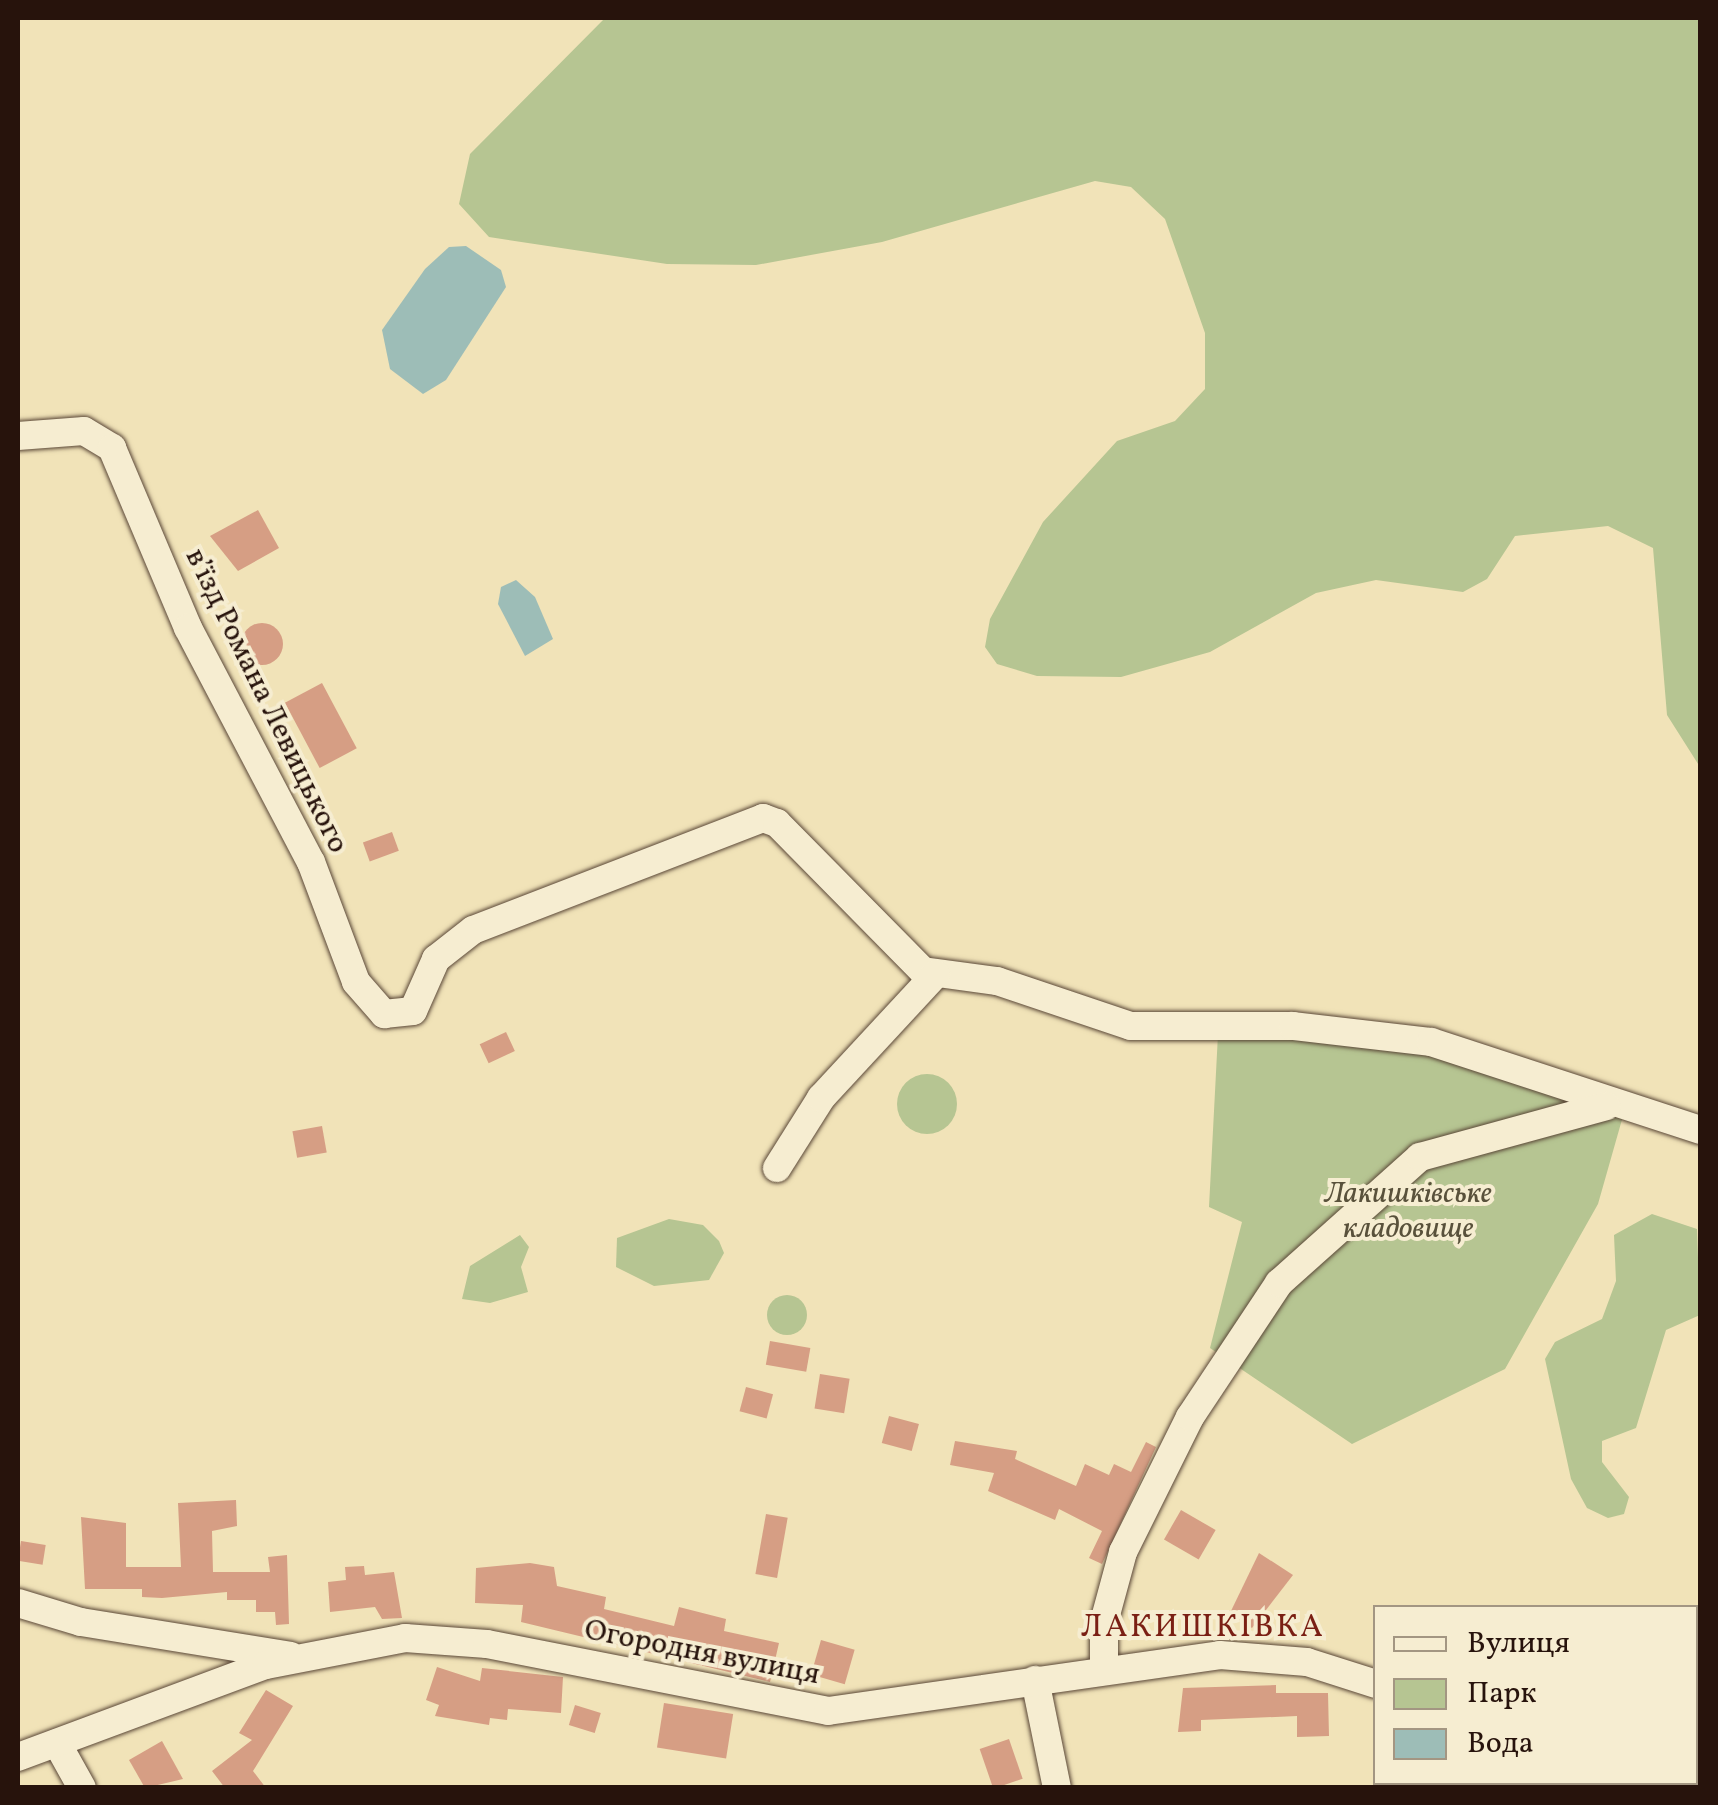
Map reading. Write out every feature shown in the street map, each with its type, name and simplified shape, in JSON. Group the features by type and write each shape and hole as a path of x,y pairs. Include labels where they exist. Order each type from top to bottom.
{"street":[{"name":"в’їзд Романа Левицького","path":"18,436 84,431 112,448 188,628 304,846 356,982 384,1014 413,1011 436,960 473,930 673,857 754,818 777,824 906,961 936,974"},
{"path":"777,1168 803,1121 936,974 997,981 1131,1026 1294,1026 1431,1042 1608,1106 1700,1130"},
{"path":"1104,1668 1104,1622 1122,1552 1196,1407 1278,1283 1420,1157 1535,1120 1608,1106"},
{"name":"Огородня вулиця","path":"18,1603 81,1622 294,1657 380,1640 463,1640 828,1711 906,1706 1104,1668 1264,1656 1373,1683"},
{"path":"18,1758 294,1657"},
{"path":"1036,1680 1056,1788"},
{"path":"57,1744 82,1788"}],"green space":[{"path":"605,18 1700,18 1700,767 1667,715 1653,548 1608,526 1515,536 1487,579 1463,592 1376,580 1316,593 1210,652 1121,677 1037,676 997,664 985,647 990,619 1043,522 1117,441 1175,421 1205,389 1205,333 1165,219 1131,187 1095,181 882,242 756,265 667,264 489,237 459,204 470,154"},
{"name":"Лакишківське кладовище","path":"1218,1034 1401,1043 1623,1116 1598,1204 1505,1369 1352,1444 1210,1348 1242,1222 1209,1207"},
{"path":"927,1074 948,1083 957,1104 948,1125 927,1134 906,1125 897,1104 906,1083"},
{"path":"1652,1214 1697,1229 1700,1315 1666,1330 1636,1428 1602,1441 1602,1462 1629,1497 1624,1514 1608,1518 1587,1508 1571,1479 1545,1359 1555,1342 1602,1319 1616,1281 1614,1235"},
{"path":"669,1219 703,1225 719,1241 724,1253 709,1280 654,1286 616,1267 617,1238"},
{"path":"520,1235 529,1247 521,1267 528,1292 490,1303 462,1299 470,1266"},
{"path":"787,1295 801,1301 807,1315 801,1329 787,1335 773,1329 767,1315 773,1301"}],"water":[{"path":"466,246 501,270 506,287 446,380 423,394 390,369 382,330 425,269 449,247"},
{"path":"516,580 535,597 553,639 525,656 498,604 501,587"}],"building":[{"path":"258,510 279,548 238,571 210,536"},
{"path":"262,623 277,629 283,644 277,659 262,665 247,659 241,644 247,629"},
{"path":"322,683 357,748 320,768 285,703"},
{"path":"392,832 399,851 370,861 363,843"},
{"path":"506,1032 515,1051 489,1063 480,1044"},
{"path":"322,1126 327,1153 297,1158 292,1131"},
{"path":"770,1341 810,1348 806,1372 766,1365"},
{"path":"820,1374 850,1379 844,1413 815,1409"},
{"path":"746,1387 773,1394 767,1418 740,1411"},
{"path":"889,1416 919,1424 912,1451 882,1443"},
{"path":"955,1441 1017,1451 1015,1459 1076,1486 1085,1464 1109,1475 1114,1464 1131,1472 1146,1442 1156,1447 1102,1564 1089,1558 1102,1531 1059,1509 1055,1520 988,1491 994,1473 950,1465"},
{"path":"236,1500 237,1526 212,1531 213,1572 270,1572 268,1557 287,1555 289,1624 276,1625 275,1612 256,1612 256,1600 227,1600 227,1592 162,1598 142,1597 142,1589 85,1589 81,1517 126,1523 126,1567 181,1567 178,1503"},
{"path":"1181,1510 1216,1530 1199,1559 1164,1539"},
{"path":"766,1514 788,1518 777,1578 755,1574"},
{"path":"21,1541 46,1545 43,1565 18,1561"},
{"path":"1259,1553 1293,1575 1252,1628 1230,1613"},
{"path":"530,1563 554,1567 557,1586 606,1597 604,1609 674,1626 679,1607 726,1619 724,1631 779,1643 770,1682 521,1622 523,1605 475,1603 476,1568"},
{"path":"364,1566 365,1575 394,1572 402,1618 382,1619 375,1607 330,1612 328,1582 346,1580 345,1567"},
{"path":"821,1640 855,1650 845,1684 811,1675"},
{"path":"437,1667 480,1681 482,1668 563,1677 561,1713 508,1709 507,1720 490,1718 489,1725 435,1716 439,1705 426,1700"},
{"path":"1276,1685 1276,1693 1328,1693 1329,1736 1297,1737 1297,1716 1201,1720 1201,1731 1178,1732 1183,1688"},
{"path":"266,1690 293,1706 253,1771 266,1788 225,1788 212,1771 252,1740 239,1733"},
{"path":"664,1703 733,1714 726,1758 657,1747"},
{"path":"575,1705 601,1713 595,1733 569,1725"},
{"path":"1009,1739 1023,1779 993,1788 980,1749"},
{"path":"162,1741 183,1779 145,1788 129,1760"}],"district":[{"name":"ЛАКИШКІВКА","path":"1203,1628"}]}
